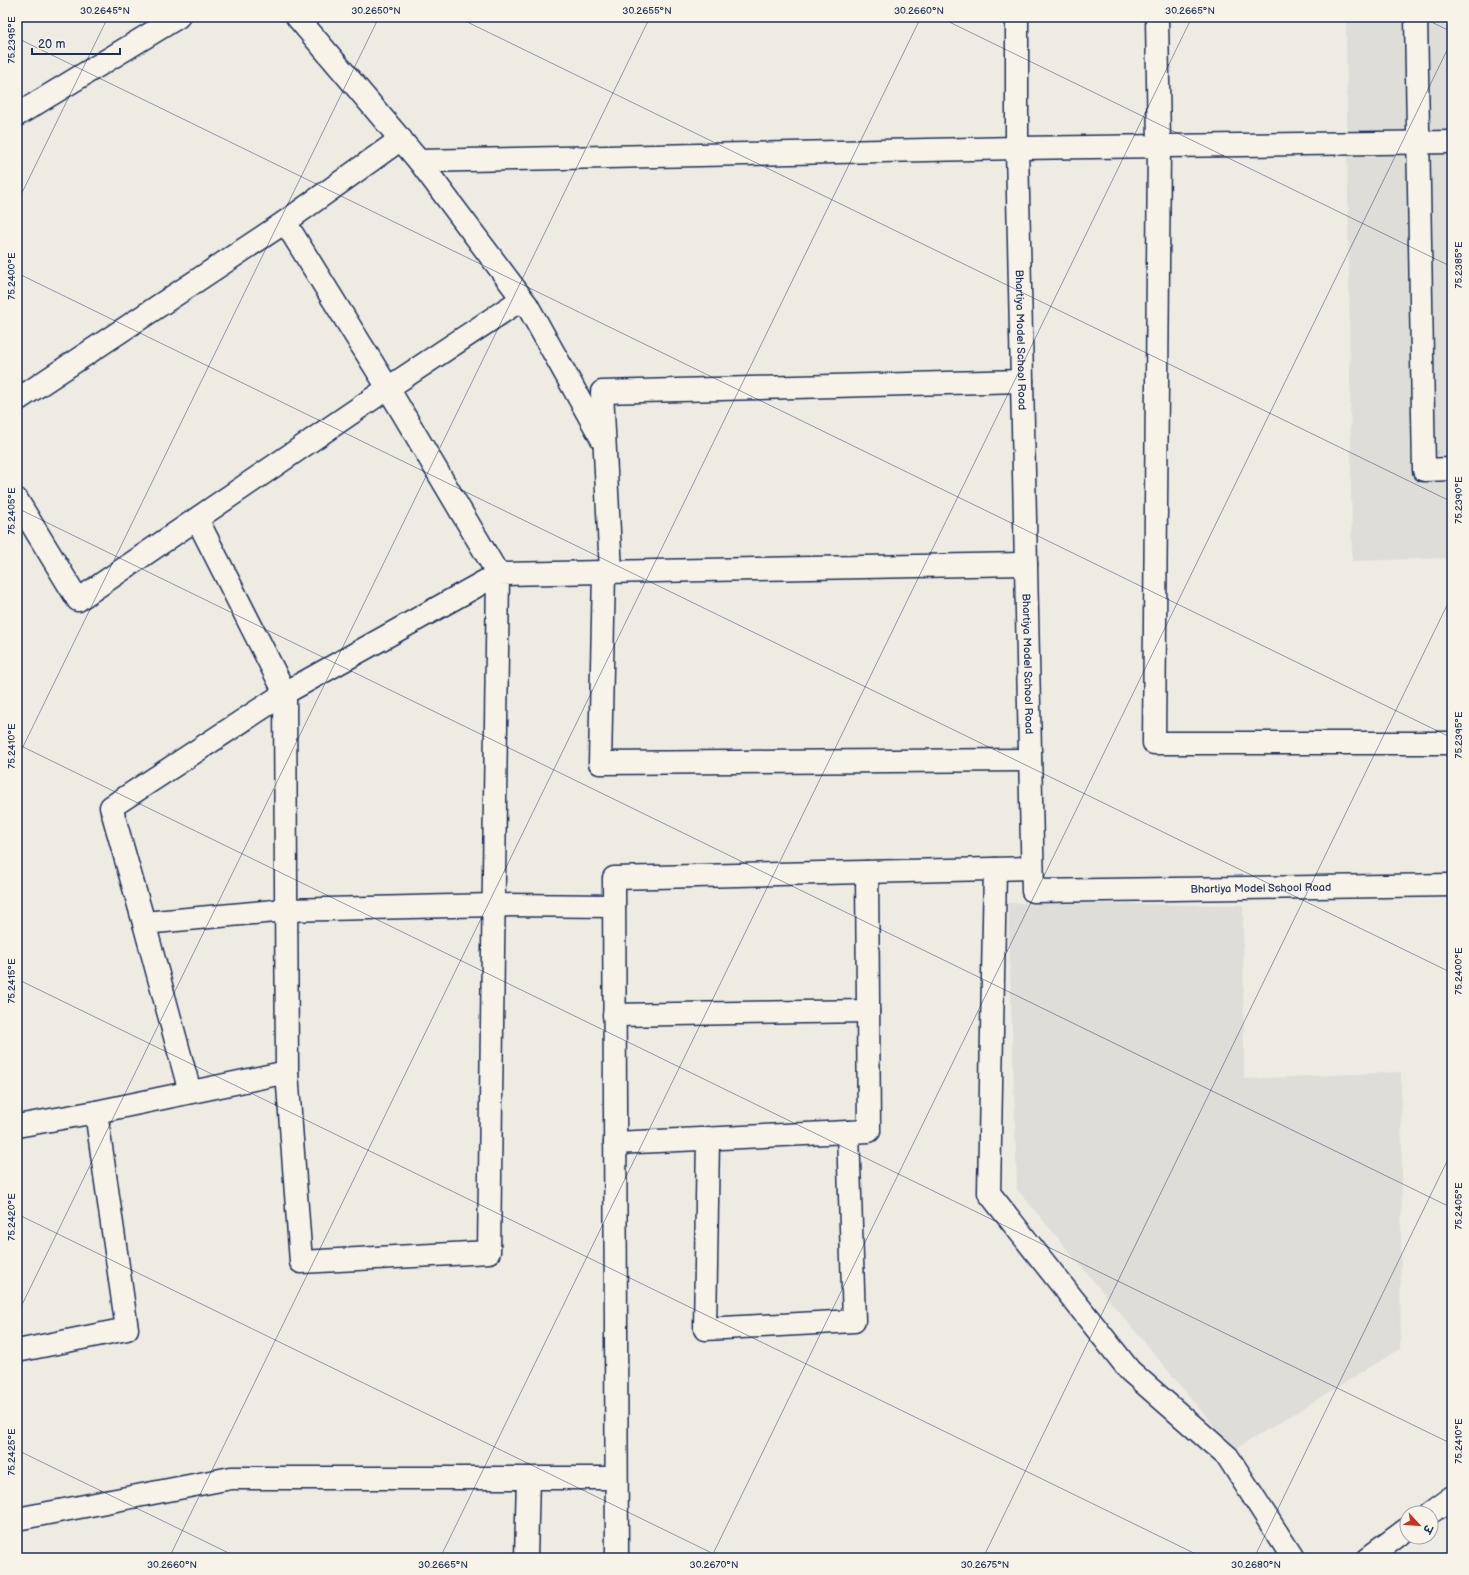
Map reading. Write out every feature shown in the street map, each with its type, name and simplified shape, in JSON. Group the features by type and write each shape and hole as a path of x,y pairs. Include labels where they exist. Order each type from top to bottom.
{"street":[{"path":"20,107 178,17"},
{"path":"297,17 419,161 522,299 605,445"},
{"name":"Bhartiya Model School Road","path":"1017,17 1017,148 1033,891 1452,885"},
{"path":"1157,17 1159,146 1154,743 1452,742"},
{"path":"1416,17 1424,470 1452,470"},
{"path":"17,400 284,222 401,140"},
{"path":"419,161 1017,148 1452,142"},
{"path":"197,519 285,693 287,1072 301,1262 489,1252 498,574 388,388 284,222"},
{"path":"17,500 78,600 388,388 522,299"},
{"path":"1022,381 602,392 605,445 608,572 600,763 1030,760"},
{"path":"190,1092 111,807 285,693 498,574 1026,564"},
{"path":"617,1558 614,878 1032,868"},
{"path":"996,869 989,1193 1130,1372 1228,1457 1293,1558"},
{"path":"615,1143 869,1131 867,872"},
{"path":"144,923 286,910 494,905 614,906"},
{"path":"614,1015 868,1011"},
{"path":"17,1126 96,1112 287,1072"},
{"path":"17,1351 127,1329 96,1112"},
{"path":"708,1138 705,1329 854,1321 848,1132"},
{"path":"17,1519 232,1478 616,1478"},
{"path":"526,1558 528,1478"},
{"path":"1439,1506 1452,1497"},
{"path":"1380,1554 1399,1536"}],"shaded area":[{"path":"1346,17 1452,17 1452,558 1352,561"},
{"path":"1008,903 1243,905 1244,1079 1401,1072 1402,1172 1400,1349 1234,1450 1017,1189"}]}
